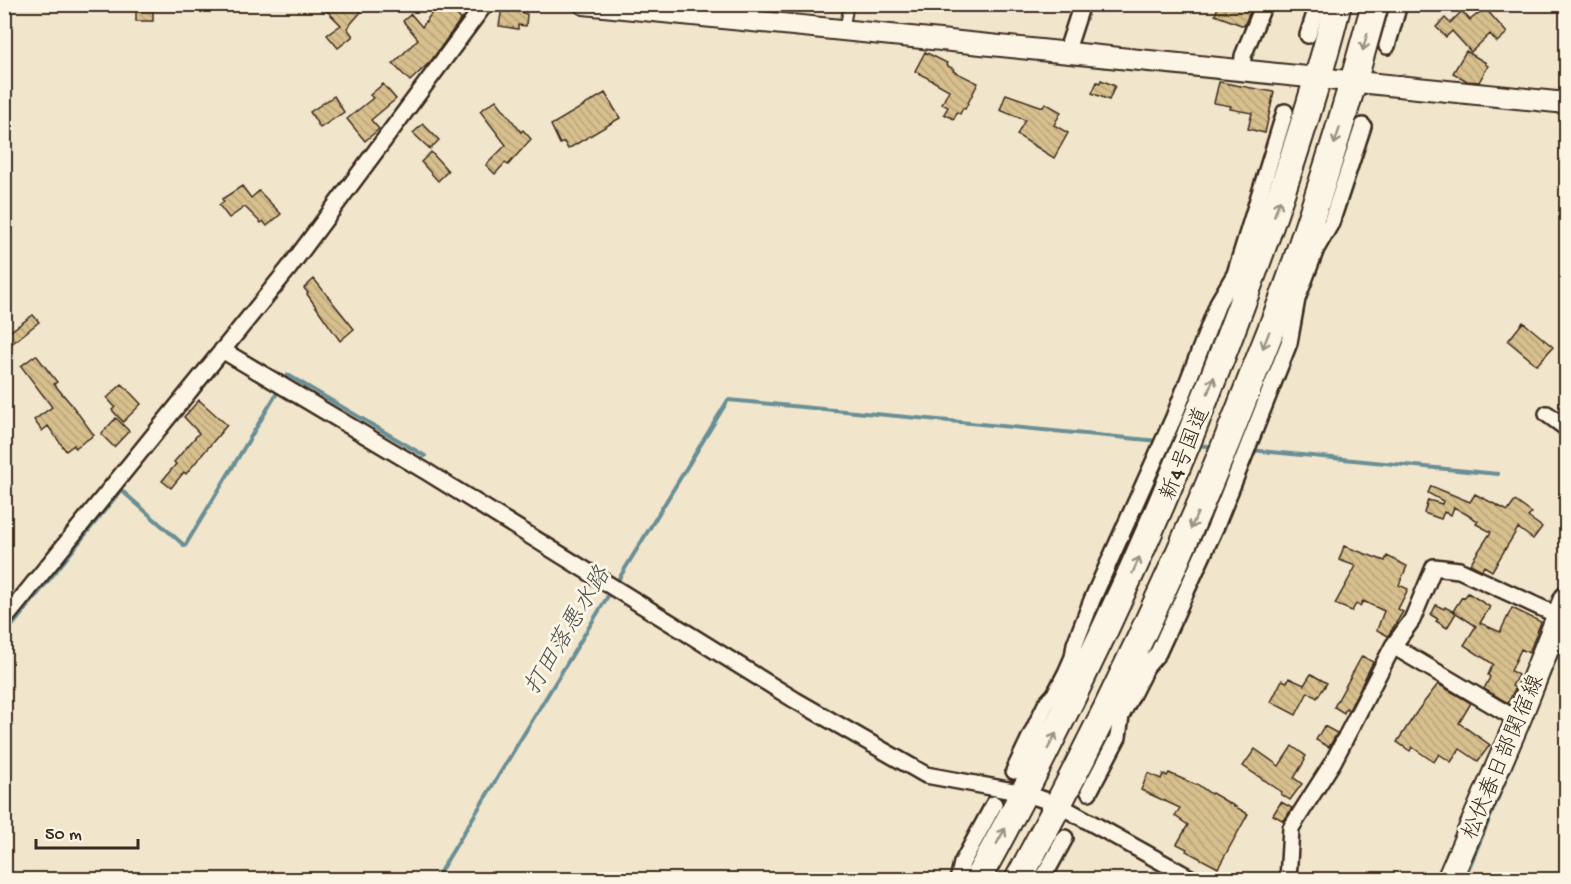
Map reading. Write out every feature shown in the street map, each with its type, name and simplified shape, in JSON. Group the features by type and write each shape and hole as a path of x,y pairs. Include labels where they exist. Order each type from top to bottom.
{"highway":[{"name":"新4号国道","path":"977,879 1019,782 1163,504 1249,260 1318,76 1338,4"},
{"name":"新4号国道","path":"1018,879 1125,692 1184,545 1300,272 1376,4"}],"main road":[{"name":"松伏春日部関宿線","path":"1449,879 1518,720 1563,608"}],"street":[{"path":"4,620 289,268 485,4"},
{"path":"584,4 1318,76 1566,103"},
{"path":"1066,53 1082,4"},
{"path":"1242,69 1243,56 1264,4"},
{"path":"1308,35 1318,4"},
{"path":"1387,46 1399,4"},
{"path":"1249,260 1285,112"},
{"path":"1300,272 1317,249 1331,223 1363,126"},
{"path":"222,350 427,472 795,700 926,776 1019,782 1194,879"},
{"path":"1547,414 1566,428"},
{"path":"1288,879 1291,828 1333,762 1393,646 1412,620 1434,567 1459,570 1563,608"},
{"path":"1393,646 1518,720"},
{"path":"1089,792 1118,737 1125,692"},
{"path":"958,879 962,863 994,804"},
{"path":"1042,879 1065,838"}],"lane":[{"path":"844,30 849,4"}],"building":[{"path":"320,4 352,4 361,12 347,28 353,36 338,48 327,35 341,25"},
{"path":"438,4 446,4 461,19 431,61 410,81 393,64 418,39 403,21 411,14 422,27"},
{"path":"1219,4 1253,4 1244,26 1215,15"},
{"path":"502,8 527,14 526,26 518,25 518,29 499,26"},
{"path":"1485,8 1507,33 1497,42 1490,34 1471,52 1452,31 1446,37 1436,27 1445,18 1450,23 1462,11 1470,20"},
{"path":"136,10 153,10 153,21 136,21"},
{"path":"1466,51 1488,66 1479,82 1467,81 1453,73"},
{"path":"925,52 947,63 946,65 954,69 953,71 978,83 965,109 963,108 960,114 957,112 954,119 944,114 948,107 942,104 949,90 915,71"},
{"path":"1101,80 1115,86 1109,100 1092,93 1097,82 1100,83"},
{"path":"1219,82 1274,92 1265,133 1248,129 1252,113 1214,103"},
{"path":"383,84 396,99 371,120 379,129 365,141 347,119 373,98 370,95"},
{"path":"605,93 620,118 568,149 564,142 560,144 551,125"},
{"path":"1006,94 1043,107 1045,103 1061,112 1054,125 1068,133 1054,158 1017,135 1025,120 1000,110"},
{"path":"334,96 344,112 320,128 310,112"},
{"path":"496,100 521,132 523,130 531,139 508,165 505,163 495,174 486,165 506,145 480,111"},
{"path":"423,124 439,140 430,149 413,133"},
{"path":"431,152 448,171 438,181 421,162"},
{"path":"242,186 251,198 259,191 281,214 267,226 245,207 229,218 219,205 224,202 222,199"},
{"path":"314,279 354,329 340,341 304,288"},
{"path":"33,315 39,322 4,350 4,336"},
{"path":"1523,322 1553,347 1537,365 1508,341"},
{"path":"36,355 57,382 54,384 94,435 75,448 74,445 66,451 48,426 42,431 34,420 52,407 21,366"},
{"path":"122,384 141,404 123,422 112,410 115,407 107,398"},
{"path":"199,400 227,425 186,474 184,472 171,488 162,481 176,464 174,462 199,433 184,417"},
{"path":"116,418 129,431 114,447 101,434"},
{"path":"1431,486 1470,502 1475,494 1508,511 1515,501 1532,513 1528,517 1542,527 1533,539 1518,528 1492,571 1484,566 1482,570 1470,564 1491,532 1476,524 1478,521 1454,507 1451,515 1444,512 1441,519 1424,513 1428,500 1442,504 1443,501 1428,493"},
{"path":"1344,546 1385,561 1387,556 1407,566 1399,585 1408,589 1398,609 1403,612 1388,636 1377,630 1384,611 1363,601 1360,606 1356,604 1352,611 1335,604 1356,566 1339,560"},
{"path":"1468,593 1490,607 1480,623 1500,632 1512,608 1541,622 1529,653 1521,649 1511,671 1518,675 1512,686 1515,688 1508,703 1484,689 1493,664 1464,645 1476,626 1453,611 1462,597 1464,598"},
{"path":"1436,605 1456,613 1447,628 1431,615"},
{"path":"1362,656 1373,662 1349,710 1346,708 1344,713 1334,707"},
{"path":"1311,674 1327,683 1317,698 1308,692 1296,715 1271,702 1282,680 1287,682 1289,678 1304,685"},
{"path":"1438,684 1471,703 1459,723 1490,745 1478,761 1460,749 1451,762 1439,754 1434,762 1412,747 1410,751 1397,742"},
{"path":"1324,726 1337,733 1329,747 1316,740"},
{"path":"1292,746 1306,756 1294,778 1302,784 1290,800 1243,766 1255,749 1279,766"},
{"path":"1148,773 1161,779 1163,774 1167,776 1169,773 1197,784 1248,814 1218,868 1177,844 1188,825 1175,816 1180,808 1141,790"},
{"path":"1281,802 1292,808 1284,821 1273,815"}],"waterway":[{"path":"284,382 288,375 425,456"},
{"path":"4,636 121,490 185,546 280,388"},
{"path":"615,585 728,400 1159,441"},
{"path":"1197,445 1216,447"},
{"path":"1250,450 1498,474"},
{"name":"打田落悪水路","path":"435,880 611,591"},
{"path":"1464,880 1566,634"}]}
